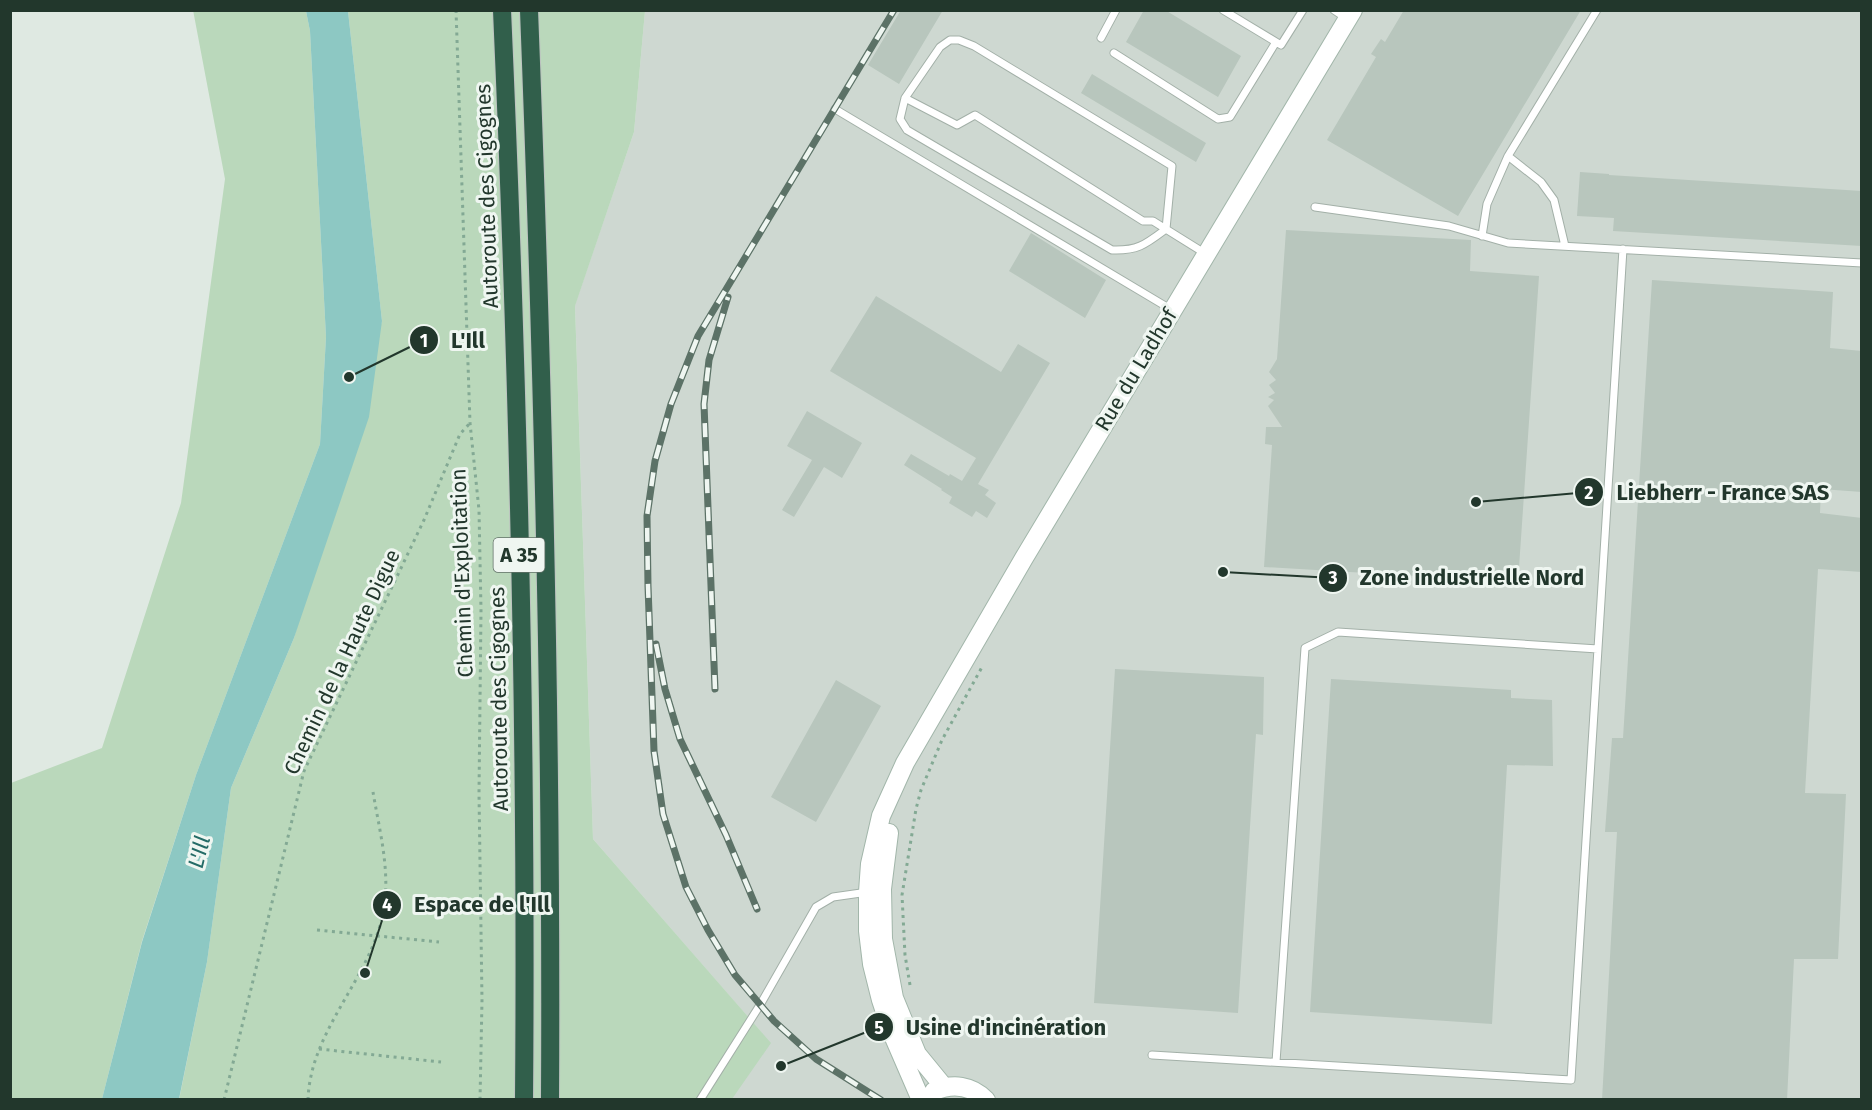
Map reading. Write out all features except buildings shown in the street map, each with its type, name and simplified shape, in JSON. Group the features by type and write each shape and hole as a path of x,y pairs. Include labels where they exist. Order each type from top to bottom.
{"highway":[{"name":"Autoroute des Cigognes","path":"502,10 518,468 524,840 524,1100"},
{"name":"A 35","path":"529,10 545,480 551,838 550,1100"}],"main road":[{"name":"Rue du Ladhof","path":"922,1100 892,1033 872,964 868,931 868,892 870,864 881,816 905,764 1023,558 1206,254 1345,14"},
{"name":"Rue du Ladhof","path":"923,732 907,769 891,818 882,889 883,939 894,998 908,1034 917,1054 944,1087"},
{"path":"922,1100 932,1092 944,1087 967,1087 978,1092 986,1100"}],"lane":[{"path":"1101,38 1116,10"},
{"path":"1223,10 1281,45 1303,10"},
{"path":"1482,236 1486,204 1508,156 1597,10"},
{"path":"951,40 959,40 974,46 1172,166 1166,229 1143,246 1128,251 1112,250 907,130 900,119 905,98 940,47 951,40"},
{"path":"1114,53 1218,119 1230,117 1276,42"},
{"path":"905,98 957,125 975,115 1143,221 1153,220 1206,254"},
{"path":"835,109 1172,310"},
{"path":"1508,156 1541,182 1554,200 1565,246"},
{"path":"1315,207 1449,226 1508,243 1862,263"},
{"path":"1152,1055 1570,1080 1623,249"},
{"path":"1276,1062 1305,648 1338,632 1598,649"},
{"path":"700,1100 760,1005 816,907 833,897 868,892"}],"path":[{"name":"Chemin d'Exploitation","path":"456,10 470,423 479,510 482,1000 480,1100"},
{"name":"Chemin de la Haute Digue","path":"224,1100 304,771 424,520 460,434 470,423"},
{"path":"911,993 905,955 902,895 916,810 921,790 942,740 982,666"},
{"path":"308,1100 309,1086 319,1049 377,936 387,890 386,867 374,792"},
{"path":"317,930 439,942"},
{"path":"319,1049 441,1062"}],"shaded area":[{"path":"645,11 1861,11 1861,1099 723,1099 762,1033 593,839 575,305 634,132"}],"green space":[{"path":"193,10 306,11 310,31 326,337 320,444 196,775 142,941 102,1099 11,1100 11,783 102,748 181,503 225,179"},
{"path":"348,11 645,11 634,132 575,306 593,839 771,1043 732,1099 179,1100 207,962 231,788 294,638 382,321"}],"water":[{"name":"L'Ill","path":"306,11 348,11 382,321 369,417 294,638 231,788 207,962 179,1099 102,1099 142,942 196,775 320,444 326,337 310,31"}],"railway":[{"path":"881,1100 816,1059 774,1021 735,975 686,887 663,814 654,751 647,516 655,461 671,404 698,336 894,10"},
{"path":"715,689 704,404 709,360 728,297"},
{"path":"656,644 665,689 680,739 726,835 757,909"}],"place":[{"name":"L'Ill","path":"349,377"},
{"name":"Liebherr - France SAS","path":"1476,502"},
{"name":"Zone industrielle Nord","path":"1223,572"},
{"name":"Espace de l'Ill","path":"365,973"},
{"name":"Usine d'incinération","path":"781,1066"}]}
